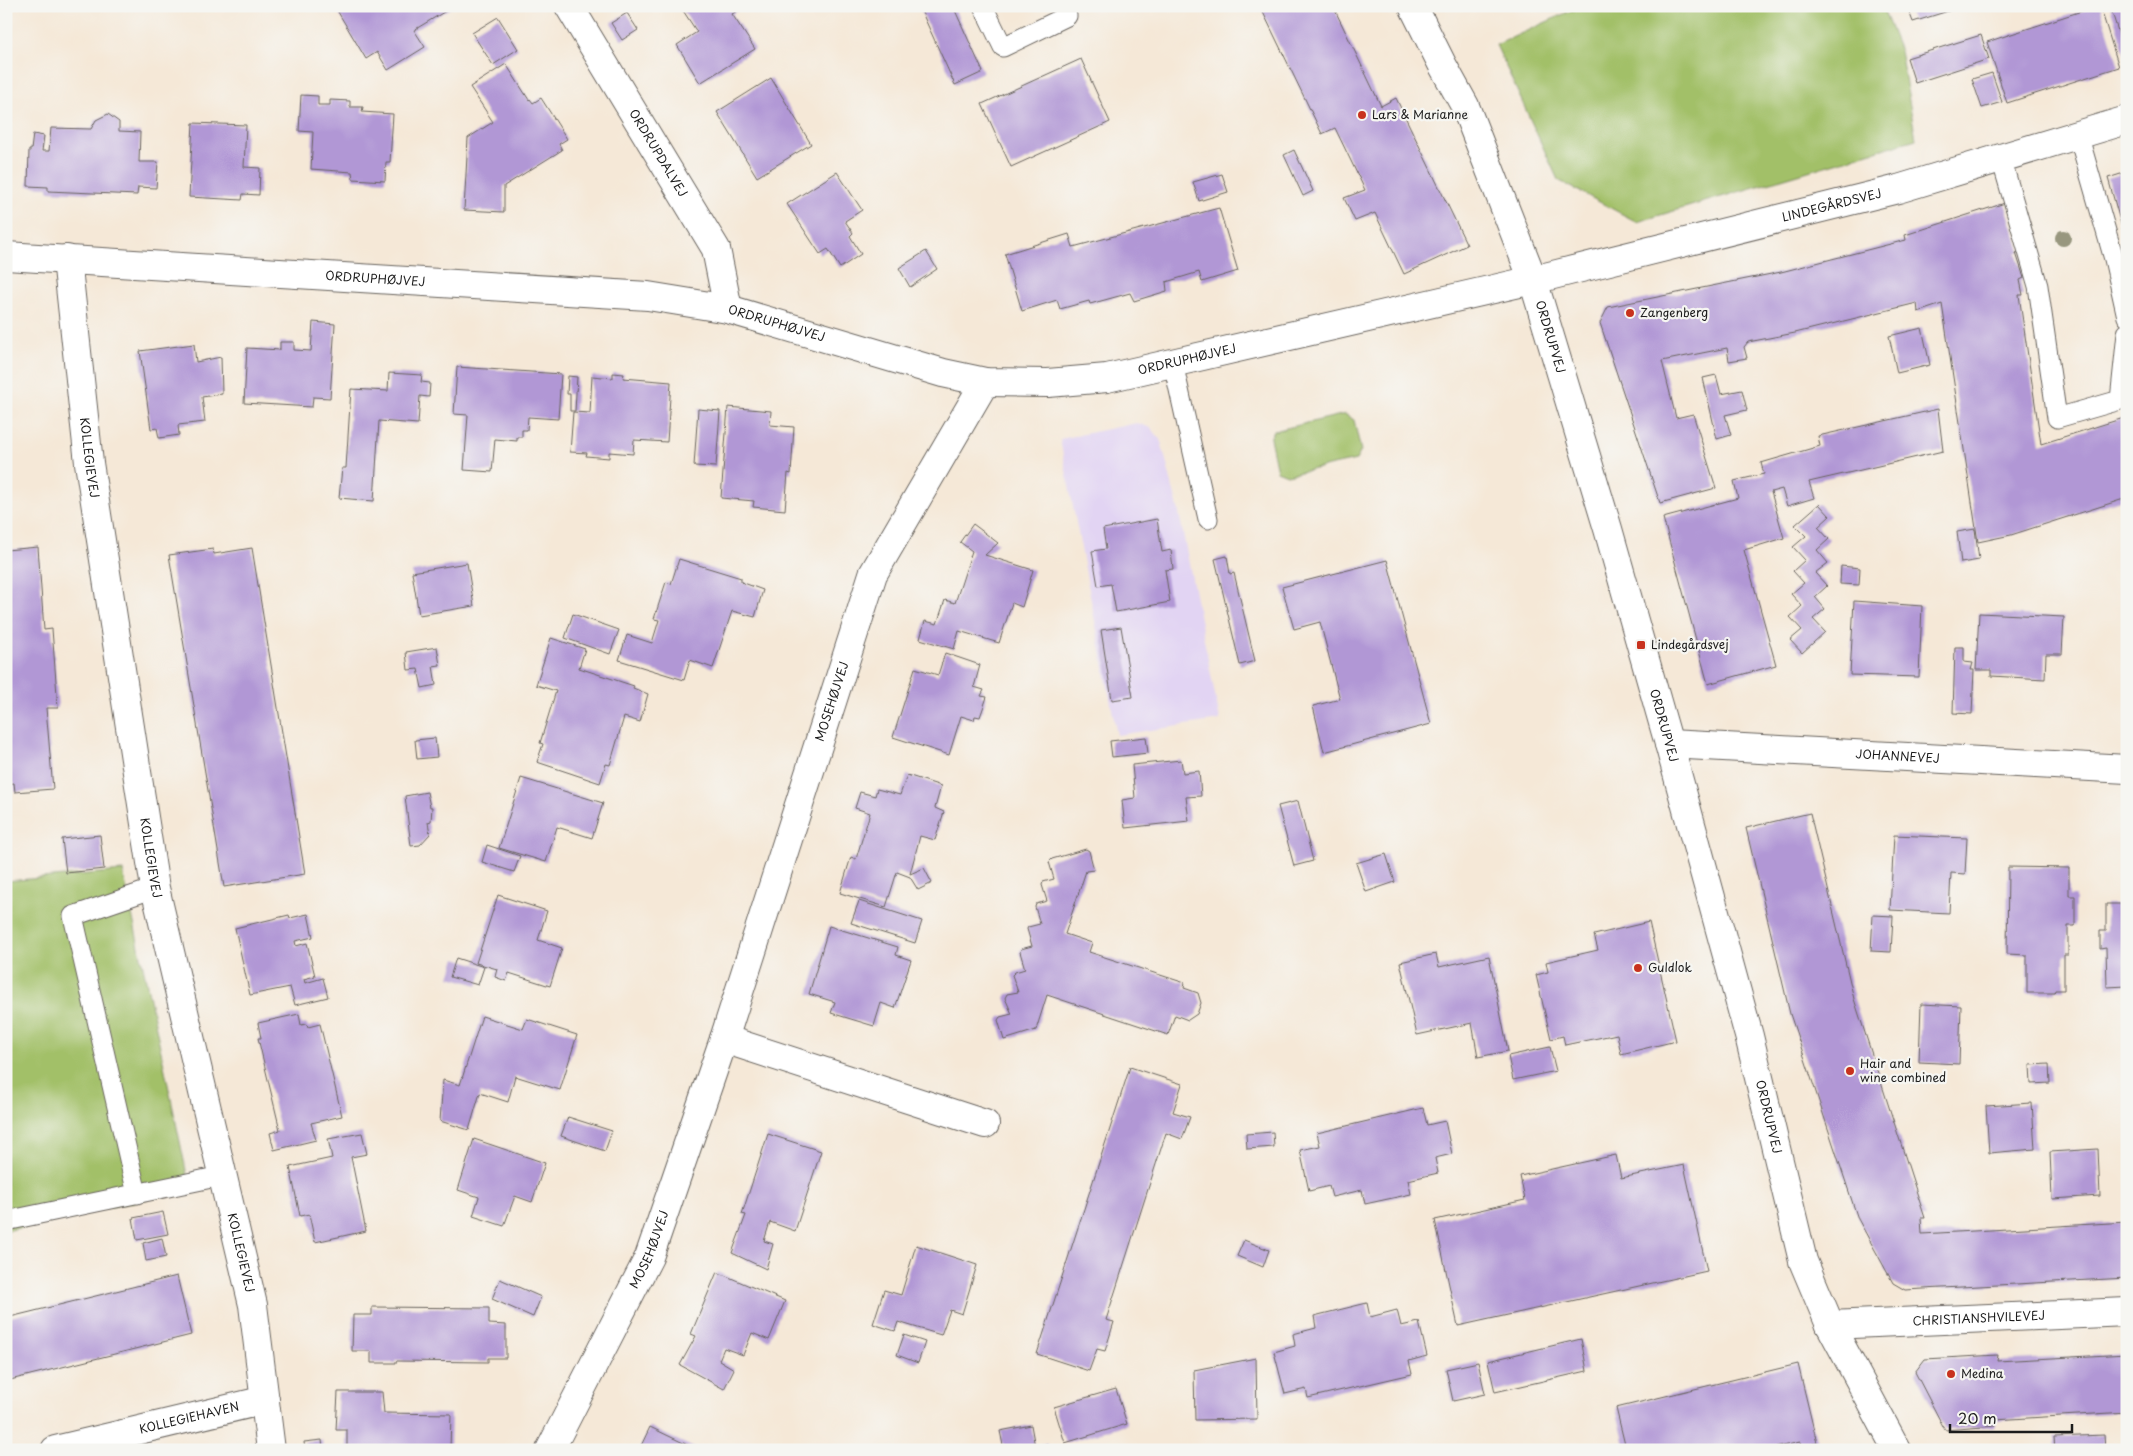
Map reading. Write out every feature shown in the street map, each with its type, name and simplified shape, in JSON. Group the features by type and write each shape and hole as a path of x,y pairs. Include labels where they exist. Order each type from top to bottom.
{"street":[{"name":"ORDRUPDALVEJ","path":"570,6 716,249 728,309"},
{"name":"ORDRUPVEJ","path":"1413,6 1442,66 1465,106 1533,280 1611,538 1669,744 1749,1036 1803,1261 1830,1325 1897,1450"},
{"name":"LINDEGÅRDSVEJ","path":"1533,280 1898,189 2127,120"},
{"name":"ORDRUPHØJVEJ","path":"6,256 648,296 728,309 944,373 986,382 1048,383 1107,378 1533,280"},
{"name":"KOLLEGIEVEJ","path":"67,260 88,463 155,888 221,1176 253,1305 271,1450"},
{"name":"MOSEHØJVEJ","path":"550,1450 649,1258 724,1039 873,574 986,382"},
{"name":"JOHANNEVEJ","path":"1669,744 2127,769"},
{"path":"724,1039 985,1124"},
{"name":"CHRISTIANSHVILEVEJ","path":"1830,1325 2127,1312"},
{"name":"KOLLEGIEHAVEN","path":"55,1450 265,1400"}],"lane":[{"path":"983,6 1003,48 1067,16 1062,6"},
{"path":"2078,134 2114,259 2127,317"},
{"path":"2001,158 2038,286 2057,418 2120,400 2127,333"},
{"path":"1173,363 1208,519"},
{"path":"137,1194 73,916 155,888"},
{"path":"6,1221 221,1176"}],"shaded area":[{"path":"1137,423 1151,428 1161,441 1178,508 1220,720 1117,735 1060,439"}],"green space":[{"path":"1581,6 1882,6 1900,51 1916,139 1637,222 1558,180 1496,45"},
{"path":"1345,414 1354,420 1361,451 1356,460 1287,475 1277,471 1270,438 1274,431"},
{"path":"123,871 190,1189 6,1231 6,881"}],"building":[{"path":"347,6 454,6 414,30 425,47 388,70 377,52 366,59 338,12"},
{"path":"680,6 745,6 732,14 755,49 700,83 677,45 697,32"},
{"path":"919,6 953,6 983,72 955,85"},
{"path":"1260,6 1333,6 1381,106 1396,98 1467,245 1404,274 1375,213 1355,221 1344,198 1365,190 1335,128 1322,134"},
{"path":"1907,6 1961,6 1961,7 1913,22"},
{"path":"2100,6 2119,67 2007,103 1987,42"},
{"path":"2110,6 2127,6 2127,57 2126,57"},
{"path":"627,13 638,30 622,40 611,23"},
{"path":"498,17 518,49 493,65 472,33"},
{"path":"1981,35 1989,59 1915,83 1907,58"},
{"path":"1081,59 1110,122 1011,167 982,104"},
{"path":"506,64 529,100 533,103 541,98 567,139 559,144 562,150 504,186 504,212 464,210 468,138 493,122 470,87"},
{"path":"1992,73 2002,102 1982,108 1972,79"},
{"path":"771,78 811,144 757,177 717,112"},
{"path":"301,95 318,96 318,105 330,105 330,100 350,101 350,107 363,107 362,112 393,114 390,162 386,162 385,181 353,179 352,172 311,169 313,132 299,131"},
{"path":"108,114 119,122 119,131 140,132 139,162 158,162 156,188 138,187 137,195 48,191 48,187 28,186 29,150 31,150 33,134 44,136 42,151 49,151 51,128 91,129 96,120"},
{"path":"193,123 246,125 244,167 260,168 259,195 243,194 242,200 189,197"},
{"path":"1294,150 1313,191 1303,196 1284,155"},
{"path":"837,172 862,210 845,221 853,233 850,236 861,254 840,268 828,249 820,254 787,204"},
{"path":"2127,172 2127,242 2126,242 2108,178"},
{"path":"1222,174 1228,192 1199,201 1193,182"},
{"path":"2005,203 2020,251 2016,253 2024,278 2020,280 2023,295 2019,295 2041,444 2127,417 2127,498 2011,535 1978,542 1942,304 1918,312 1917,303 1795,333 1748,342 1744,347 1747,358 1729,361 1727,348 1662,361 1676,418 1693,414 1716,488 1660,503 1600,323 1608,307 1781,272 1906,240 1905,235"},
{"path":"1219,208 1238,271 1202,282 1199,272 1166,282 1167,291 1134,301 1130,293 1090,304 1089,301 1060,309 1057,300 1022,311 1005,254 1069,234 1073,247"},
{"path":"926,251 937,269 910,287 899,268"},
{"path":"313,322 335,324 330,398 313,397 312,407 244,403 247,348 280,350 280,342 294,342 294,350 311,351"},
{"path":"1922,328 1930,365 1897,373 1889,336"},
{"path":"194,344 196,362 221,357 222,394 202,397 205,422 178,425 179,435 159,438 157,428 151,429 140,351"},
{"path":"457,367 561,374 558,419 528,417 527,430 522,430 522,437 517,437 517,441 495,439 492,472 464,470 468,415 454,414"},
{"path":"389,373 422,375 421,382 430,383 429,397 420,396 418,424 379,421 374,501 339,498 342,468 346,468 351,389 388,391"},
{"path":"613,373 624,374 623,378 671,382 667,442 634,440 633,454 609,452 609,458 586,456 587,453 570,452 573,412 590,413 592,376 613,378"},
{"path":"1716,375 1721,394 1742,390 1747,410 1725,415 1731,435 1717,439 1703,378"},
{"path":"568,376 577,377 575,411 570,411 570,394 567,394"},
{"path":"728,407 771,411 770,425 794,427 791,474 788,473 785,510 753,507 754,501 721,498"},
{"path":"698,409 720,411 716,467 694,466"},
{"path":"1938,409 1943,451 1809,482 1814,498 1787,506 1782,489 1771,492 1784,538 1744,550 1776,665 1708,684 1663,518 1738,498 1734,481 1764,474 1761,463 1820,446 1818,436"},
{"path":"1819,504 1830,516 1818,527 1829,539 1817,550 1828,563 1815,573 1827,586 1815,597 1825,609 1813,619 1825,632 1802,653 1790,640 1802,630 1790,617 1802,606 1791,594 1804,583 1793,571 1805,560 1793,547 1806,536 1795,525"},
{"path":"1157,519 1162,552 1171,550 1173,569 1165,570 1170,602 1116,612 1111,584 1098,586 1092,551 1106,549 1103,529"},
{"path":"973,524 998,543 985,555 1033,570 1022,607 1012,603 999,643 959,631 954,649 920,639 925,621 937,624 945,600 955,603 972,551 960,542"},
{"path":"1975,529 1979,560 1961,563 1957,532"},
{"path":"38,547 44,630 52,629 58,708 46,708 53,789 15,792 14,783 6,784 6,720 9,720 6,682 6,550"},
{"path":"252,548 305,874 224,887 169,555 213,549 214,554"},
{"path":"1227,556 1230,574 1234,573 1255,661 1240,665 1215,559"},
{"path":"679,559 741,578 741,582 763,590 755,617 732,611 713,668 690,660 684,680 619,660 627,635 652,643 659,620 654,619 666,582 671,584"},
{"path":"1387,560 1431,724 1324,752 1313,706 1340,699 1320,622 1294,629 1282,587"},
{"path":"467,563 474,606 419,615 412,572"},
{"path":"1841,566 1860,568 1859,585 1840,584"},
{"path":"1854,601 1922,606 1919,677 1850,675"},
{"path":"1979,613 2064,617 2062,654 2046,654 2045,679 1991,676 1991,670 1976,670"},
{"path":"573,614 619,630 610,654 565,638"},
{"path":"1121,627 1133,697 1112,700 1101,630"},
{"path":"551,638 585,649 579,668 634,686 633,688 648,694 640,722 624,717 610,765 606,764 600,783 537,762 543,744 540,743 556,691 536,685"},
{"path":"437,647 440,665 433,666 436,685 422,688 418,669 408,670 406,652"},
{"path":"1955,647 1964,647 1964,662 1973,663 1971,670 1974,670 1972,714 1953,713"},
{"path":"945,653 980,665 974,687 984,690 981,696 987,697 980,717 975,716 974,720 961,716 949,755 893,737 915,668 938,675"},
{"path":"1146,737 1148,753 1112,757 1110,741"},
{"path":"435,738 437,757 417,759 415,740"},
{"path":"1181,760 1183,773 1199,771 1201,796 1186,797 1189,821 1125,828 1122,800 1135,798 1132,765"},
{"path":"907,775 941,786 935,808 944,812 935,840 920,836 910,874 924,868 932,883 918,890 910,877 897,872 886,907 840,893 851,857 856,859 870,813 855,808 860,792 875,796 877,789 900,795"},
{"path":"521,778 603,803 592,838 557,827 546,862 499,848"},
{"path":"427,792 430,807 432,807 431,821 428,822 430,834 420,845 411,846 405,796"},
{"path":"1298,801 1313,861 1294,866 1278,806"},
{"path":"1810,813 1854,999 1925,1218 1921,1218 1922,1234 2127,1222 2127,1278 1905,1290 1893,1283 1858,1219 1790,1014 1746,828"},
{"path":"100,835 104,869 66,873 62,839"},
{"path":"1894,835 1967,838 1965,874 1951,873 1949,913 1890,910"},
{"path":"487,845 520,856 514,872 482,862"},
{"path":"1086,849 1089,851 1094,870 1086,871 1065,934 1092,943 1089,952 1185,983 1184,988 1198,993 1201,1003 1197,1014 1188,1020 1175,1015 1168,1035 1047,995 1036,1030 1004,1040 998,1020 1000,1017 1012,1014 1005,998 1007,994 1018,992 1012,975 1025,969 1020,952 1021,949 1032,946 1027,929 1028,927 1040,924 1035,907 1036,904 1047,901 1042,885 1043,882 1054,879 1049,862 1052,859"},
{"path":"1386,854 1395,882 1366,892 1356,863"},
{"path":"2008,867 2069,868 2069,896 2075,896 2075,926 2068,926 2068,955 2064,955 2064,990 2055,990 2054,993 2027,993 2027,955 2007,954"},
{"path":"498,895 547,911 538,940 562,948 550,986 509,973 506,981 495,977 497,969 476,963"},
{"path":"859,901 922,921 915,943 851,923"},
{"path":"2106,904 2127,904 2127,986 2107,987 2106,948 2100,949 2100,931 2106,931"},
{"path":"308,914 313,937 295,941 296,946 307,943 315,976 304,979 305,983 323,978 328,997 295,1005 290,987 250,995 235,928 289,915 290,918"},
{"path":"1873,915 1893,916 1891,952 1871,951"},
{"path":"1649,922 1676,1041 1621,1054 1617,1034 1565,1045 1563,1036 1551,1039 1536,975 1548,972 1546,962 1598,950 1594,935"},
{"path":"829,926 898,947 896,955 911,960 895,1008 881,1003 874,1026 831,1013 835,1002 809,994"},
{"path":"1436,954 1439,967 1489,956 1508,1051 1478,1057 1472,1023 1417,1035 1400,962"},
{"path":"456,958 484,967 478,985 450,977"},
{"path":"1921,1004 1961,1006 1959,1064 1919,1062"},
{"path":"299,1014 301,1025 307,1024 308,1027 320,1024 342,1116 311,1123 316,1140 274,1150 270,1133 280,1130 258,1038 261,1038 258,1023"},
{"path":"482,1016 523,1029 527,1019 577,1035 560,1090 515,1076 508,1102 480,1093 469,1130 440,1121 443,1080 460,1085"},
{"path":"1550,1047 1556,1071 1513,1080 1508,1056"},
{"path":"2049,1064 2050,1083 2031,1084 2030,1065"},
{"path":"1130,1067 1182,1084 1173,1112 1190,1117 1182,1139 1166,1133 1106,1320 1114,1322 1105,1351 1097,1349 1089,1371 1037,1354"},
{"path":"2032,1103 2035,1149 1989,1153 1986,1106"},
{"path":"1423,1108 1427,1125 1445,1121 1452,1154 1435,1158 1438,1173 1408,1180 1411,1194 1365,1204 1362,1190 1332,1197 1329,1186 1309,1191 1300,1150 1320,1146 1317,1133"},
{"path":"568,1117 612,1131 605,1151 561,1136"},
{"path":"1273,1132 1274,1147 1247,1149 1246,1134"},
{"path":"362,1133 367,1154 351,1157 366,1231 315,1242 309,1214 300,1216 290,1167 332,1158 328,1139"},
{"path":"768,1134 821,1151 795,1231 770,1222 764,1241 773,1244 766,1269 732,1253 746,1215 742,1214"},
{"path":"474,1139 545,1163 532,1202 515,1196 504,1226 473,1216 479,1197 458,1190"},
{"path":"2098,1149 2100,1196 2052,1199 2050,1152"},
{"path":"1616,1155 1621,1178 1684,1165 1707,1271 1458,1326 1435,1220 1525,1200 1520,1176"},
{"path":"163,1212 168,1234 137,1240 133,1218"},
{"path":"162,1238 166,1257 146,1261 143,1243"},
{"path":"1244,1240 1269,1250 1263,1267 1237,1256"},
{"path":"916,1245 977,1265 962,1314 950,1310 941,1335 898,1322 895,1331 873,1324 884,1290 901,1295"},
{"path":"717,1272 785,1301 769,1340 752,1333 743,1355 724,1348 719,1360 734,1369 724,1389 680,1365 696,1336 691,1334"},
{"path":"177,1276 191,1335 6,1381 6,1318"},
{"path":"500,1279 541,1297 533,1317 492,1299"},
{"path":"1367,1303 1370,1317 1397,1310 1401,1326 1419,1322 1427,1356 1409,1361 1412,1374 1308,1398 1306,1389 1285,1394 1274,1352 1295,1346 1293,1334 1316,1328 1314,1316"},
{"path":"372,1307 489,1308 489,1324 506,1325 506,1358 488,1358 488,1362 396,1361 396,1363 371,1363 371,1351 352,1351 353,1315 372,1315"},
{"path":"904,1335 925,1342 918,1363 897,1355"},
{"path":"1581,1339 1587,1371 1495,1392 1488,1361"},
{"path":"2127,1354 2127,1412 1995,1420 1996,1426 1945,1430 1915,1372 1925,1359 1998,1355 1997,1361"},
{"path":"1256,1358 1257,1419 1195,1420 1194,1370"},
{"path":"1478,1362 1485,1394 1453,1401 1446,1369"},
{"path":"1798,1364 1817,1443 1801,1447 1800,1442 1767,1450 1610,1450 1625,1445 1616,1408"},
{"path":"1116,1389 1127,1424 1065,1443 1054,1407"},
{"path":"338,1392 382,1392 384,1413 451,1414 450,1449 383,1448 383,1450 347,1450 347,1430 336,1430"},
{"path":"1031,1425 1035,1447 1047,1444 1048,1450 1004,1450 1000,1431"},
{"path":"650,1427 698,1450 639,1450"},
{"path":"2104,1435 2105,1450 2055,1450 2054,1437"},
{"path":"322,1440 323,1450 305,1450 304,1442"}],"place":[{"name":"Lars & Marianne","path":"1362,115"},
{"name":"Zangenberg","path":"1630,313"},
{"name":"Lindegårdsvej","path":"1641,645"},
{"name":"Guldlok","path":"1638,968"},
{"name":"Hair and wine combined","path":"1850,1071"},
{"name":"Medina","path":"1951,1374"}]}
